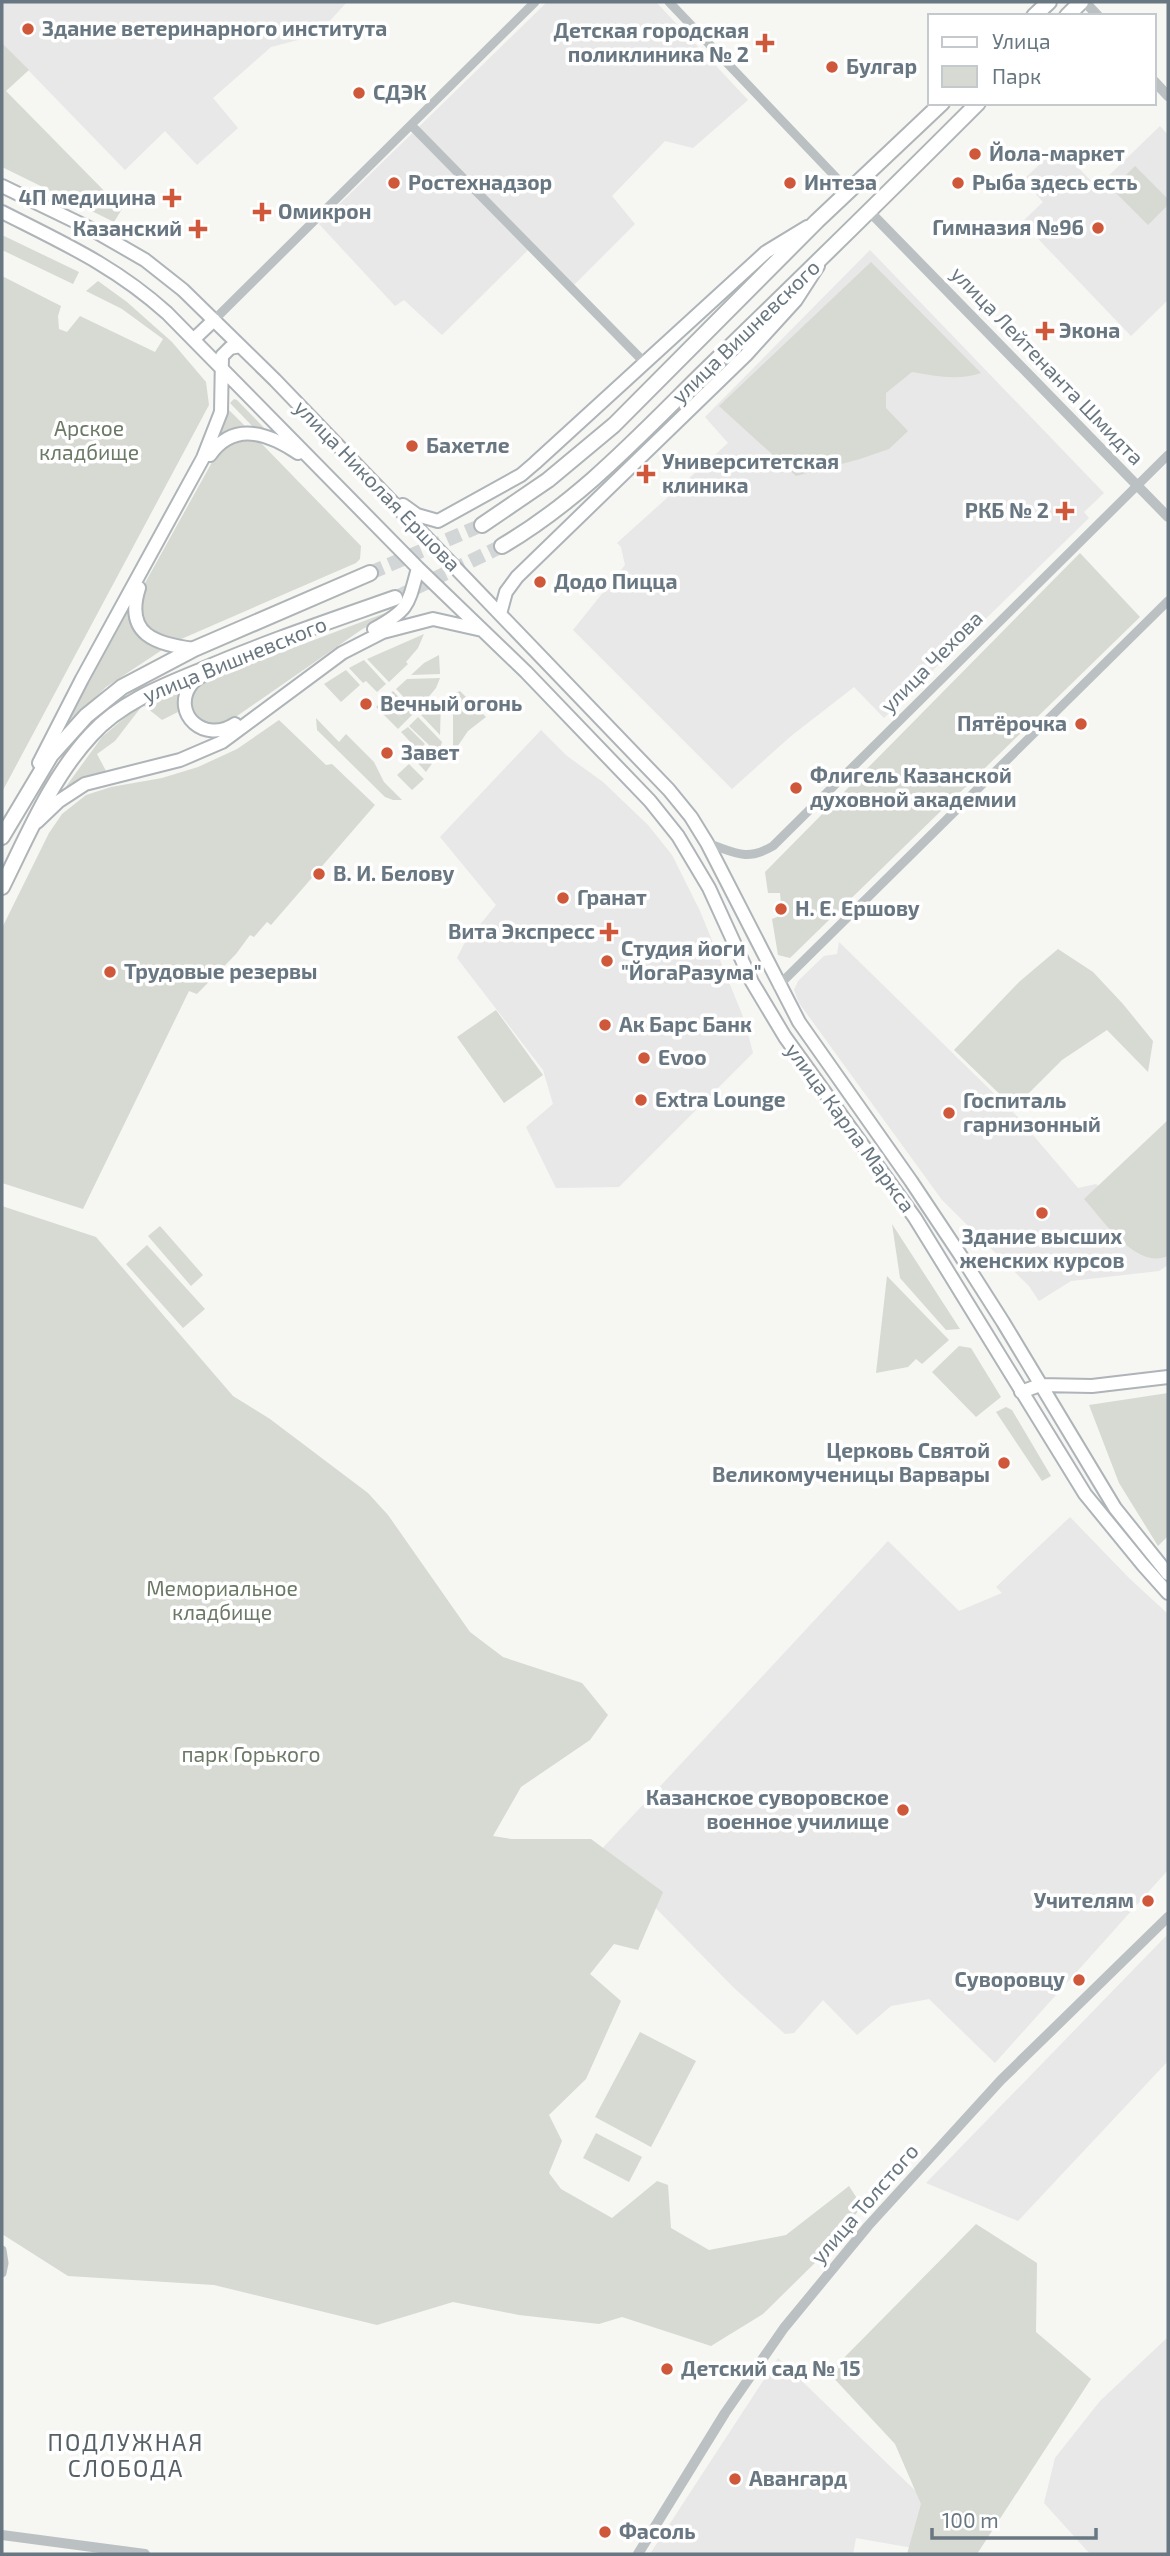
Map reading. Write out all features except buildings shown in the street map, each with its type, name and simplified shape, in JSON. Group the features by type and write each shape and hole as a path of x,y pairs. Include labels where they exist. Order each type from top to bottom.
{"main road":[{"path":"1036,14 1049,2"},
{"path":"1069,14 1083,2"},
{"name":"улица Вишневского","path":"482,525 548,480 614,425 817,221 940,105"},
{"name":"улица Вишневского","path":"502,546 531,530 604,471 976,105"},
{"name":"улица Николая Ершова","path":"2,186 93,230 145,260 183,290 382,491 669,790 707,842"},
{"name":"улица Николая Ершова","path":"2,212 94,258 144,292 418,568 526,672"},
{"path":"382,491 417,514 439,521 520,475 766,251 817,221"},
{"path":"500,614 506,592 517,577 746,355 796,300 823,257"},
{"path":"194,340 214,320"},
{"path":"9,823 82,680 203,458 221,412 222,356 225,351 240,346"},
{"path":"194,649 166,645 148,636 137,620 135,600 142,578 207,458 228,436 255,433 285,445 316,466"},
{"path":"240,653 189,687 185,698 186,707 189,717 201,729 215,732 227,729 339,648 397,616 410,599 418,568"},
{"name":"улица Вишневского","path":"2,837 51,755 86,716 122,687 194,649 370,573"},
{"name":"улица Вишневского","path":"2,887 64,769 108,718 128,704 240,653 395,598"},
{"path":"32,827 59,801 85,784 180,760 222,742 342,653 383,632 433,619 484,631"},
{"name":"улица Карла Маркса","path":"526,672 650,801 678,836 709,888 752,982 772,1017 915,1217 1085,1494 1168,1593"},
{"name":"улица Карла Маркса","path":"707,842 778,986 817,1049 911,1181 1003,1322 1115,1508 1168,1574"},
{"path":"1021,1392 1040,1385 1092,1386 1168,1377"}],"street":[{"path":"214,320 535,2"},
{"path":"669,2 849,191"},
{"path":"1083,2 1096,14"},
{"path":"1156,83 1168,96"},
{"path":"412,126 645,363"},
{"name":"улица Лейтенанта Шмидта","path":"869,211 1168,517"},
{"name":"улица Чехова","path":"707,842 747,856 759,854 773,846 1168,455"},
{"path":"778,986 1168,601"},
{"name":"улица Толстого","path":"638,2554 724,2413 784,2328 868,2226 1002,2080 1168,1917"},
{"path":"2,2250 2,2273"},
{"path":"2,2535 145,2554"}],"shaded area":[{"path":"2,2 347,2 317,35 271,47 213,98 238,128 197,165 165,131 125,170 2,43"},
{"path":"547,2 656,2 748,100 693,148 665,141 612,196 635,224 569,290 528,250 442,335 404,300 395,306 319,224"},
{"name":"Гимназия №96","path":"1160,126 1168,135 1168,300 1131,336 1022,222 1043,202 1023,180 1058,147 1097,187"},
{"path":"870,250 1104,493 1084,512 1089,518 884,718 854,687 791,736 732,789 573,630 625,565 621,547 617,543 728,443 705,417"},
{"path":"541,730 567,756 603,782 648,825 672,855 700,911 744,1019 753,1053 619,1187 556,1188 526,1127 553,1104 543,1070 457,958 464,944 496,905 440,837"},
{"path":"839,942 1016,1115 1078,1188 1096,1184 1136,1209 1168,1222 1168,1265 1159,1271 1071,1281 1039,1301 1029,1286 942,1200 799,1003 794,990 798,981 824,956 837,954"},
{"name":"Казанское суворовское военное училище","path":"1070,1517 1168,1614 1168,1870 995,2063 929,1999 891,2006 857,2035 823,2000 794,2033 785,2034 733,1987 600,1851 888,1541 959,1611 1002,1593 996,1587"},
{"path":"1168,1934 1168,2061 1018,2221 926,2183"},
{"path":"1168,2337 1168,2554 1090,2554 1044,2503 1055,2458 1100,2401"},
{"path":"778,2358 926,2501 913,2548 856,2538 853,2554 650,2554"}],"green space":[{"path":"2,43 29,70 6,91 122,209 114,222 2,167"},
{"path":"1135,166 1168,199 1168,205 1148,225 1112,189"},
{"path":"2,235 79,272 73,284 2,250"},
{"path":"871,262 981,373 955,377 912,372 886,393 886,408 908,431 889,449 796,476 719,406"},
{"name":"Арское кладбище","path":"2,276 61,306 58,316 59,329 67,332 80,316 155,352 163,339 122,309 86,291 98,281 127,302 172,342 206,382 209,405 2,792"},
{"path":"234,399 271,435 256,430 230,403"},
{"path":"224,405 249,430 219,440 214,438"},
{"path":"252,437 260,442 361,546 360,559 179,640 165,640 143,625 140,592 216,455 232,440"},
{"path":"1080,553 1140,617 790,958 778,955 772,919 782,915 780,893 768,893 765,872"},
{"path":"131,601 141,637 162,650 106,687 70,723 66,721"},
{"path":"401,607 361,630 227,723 204,724 195,715 192,701 198,684"},
{"path":"424,634 418,648 406,662 408,664 389,682 367,659"},
{"path":"439,655 440,674 411,675 424,663"},
{"path":"364,660 386,684 377,692 366,681 363,683 349,668"},
{"path":"346,670 360,685 341,702 324,684"},
{"path":"440,678 436,688 417,711 396,689 407,679"},
{"path":"180,684 184,685 181,697 204,733 190,730 178,712 162,720 142,704"},
{"path":"393,691 414,713 405,722 384,700"},
{"path":"460,691 486,717 468,731 453,753 451,695"},
{"path":"383,700 405,722 398,729 376,707"},
{"path":"441,701 440,735 421,715"},
{"path":"141,704 115,741 97,754 106,771 89,776 62,792 102,737"},
{"path":"418,717 442,742 438,755 426,772 414,759 429,745 409,726"},
{"path":"316,718 339,742 346,734 374,762 384,782 402,800 385,797 317,730"},
{"name":"Трудовые резервы","path":"279,720 326,765 332,764 375,805 271,925 267,922 254,937 250,935 236,954 197,994 189,991 83,1209 2,1183 2,928 49,833 62,814 86,795 198,767 237,749"},
{"path":"408,727 425,744 418,750 401,732"},
{"path":"409,764 424,779 412,790 397,775"},
{"path":"1058,949 1093,972 1153,1041 1148,1072 1107,1030 1062,1060 1014,1108 954,1050 1019,982"},
{"path":"496,1010 543,1075 504,1103 457,1037"},
{"path":"1168,1120 1168,1256 1156,1258 1144,1256 1121,1241 1084,1199"},
{"name":"парк Горького","path":"2,1206 96,1237 233,1396 270,1419 368,1493 388,1515 470,1632 503,1657 582,1683 608,1715 590,1740 521,1787 493,1836 511,1839 591,1839 663,1892 638,1950 614,1944 590,1974 621,2001 586,2079 549,2115 562,2141 549,2173 561,2189 612,2218 657,2181 668,2185 671,2228 709,2250 786,2235 849,2186 862,2206 827,2251 763,2314 711,2346 622,2317 599,2324 519,2315 453,2302 377,2325 214,2285 68,2276 2,2234"},
{"path":"892,1224 960,1329 946,1330 900,1278"},
{"path":"160,1226 203,1275 191,1286 148,1236"},
{"path":"147,1245 205,1309 183,1328 126,1264"},
{"path":"887,1276 949,1340 922,1364 916,1359 908,1367 876,1373"},
{"path":"959,1346 971,1348 1001,1397 976,1417 932,1372"},
{"path":"1168,1393 1168,1536 1158,1546 1119,1483 1089,1405"},
{"path":"1006,1407 1012,1410 1051,1476 1042,1481 996,1412"},
{"path":"640,2032 696,2061 651,2147 595,2117"},
{"path":"596,2133 642,2157 629,2182 583,2158"},
{"path":"976,2224 1037,2263 1036,2332 1091,2379 977,2554 907,2554 921,2504 895,2444 829,2373"}],"tunnel":[{"path":"370,573 482,525"},
{"path":"395,598 502,546"}],"place":[{"name":"Здание ветеринарного института","path":"28,29"},
{"name":"Детская городская поликлиника № 2","path":"765,43"},
{"name":"Булгар","path":"832,67"},
{"name":"СДЭК","path":"359,93"},
{"name":"Йола-маркет","path":"975,154"},
{"name":"Ростехнадзор","path":"394,183"},
{"name":"Интеза","path":"790,183"},
{"name":"Рыба здесь есть","path":"958,183"},
{"name":"4П медицина","path":"172,198"},
{"name":"Омикрон","path":"262,212"},
{"name":"Гимназия №96","path":"1098,228"},
{"name":"Казанский","path":"198,229"},
{"name":"Экона","path":"1045,331"},
{"name":"Бахетле","path":"412,446"},
{"name":"Университетская клиника","path":"646,474"},
{"name":"РКБ № 2","path":"1065,511"},
{"name":"Додо Пицца","path":"540,582"},
{"name":"Вечный огонь","path":"366,704"},
{"name":"Пятёрочка","path":"1081,724"},
{"name":"Завет","path":"387,753"},
{"name":"Флигель Казанской духовной академии","path":"796,788"},
{"name":"В. И. Белову","path":"319,874"},
{"name":"Гранат","path":"563,898"},
{"name":"Н. Е. Ершову","path":"781,909"},
{"name":"Вита Экспресс","path":"609,932"},
{"name":"Студия йоги \"ЙогаРазума\"","path":"607,961"},
{"name":"Трудовые резервы","path":"110,972"},
{"name":"Ак Барс Банк","path":"605,1025"},
{"name":"Evoo","path":"644,1058"},
{"name":"Extra Lounge","path":"641,1100"},
{"name":"Госпиталь гарнизонный","path":"949,1113"},
{"name":"Здание высших женских курсов","path":"1042,1213"},
{"name":"Церковь Святой Великомученицы Варвары","path":"1004,1463"},
{"name":"Казанское суворовское военное училище","path":"903,1810"},
{"name":"Учителям","path":"1148,1901"},
{"name":"Суворовцу","path":"1079,1980"},
{"name":"Детский сад № 15","path":"667,2369"},
{"name":"Авангард","path":"735,2479"},
{"name":"Фасоль","path":"605,2532"}],"district":[{"name":"ПОДЛУЖНАЯ СЛОБОДА","path":"126,2456"}],"park label":[{"name":"Мемориальное кладбище","path":"222,1601"}]}
